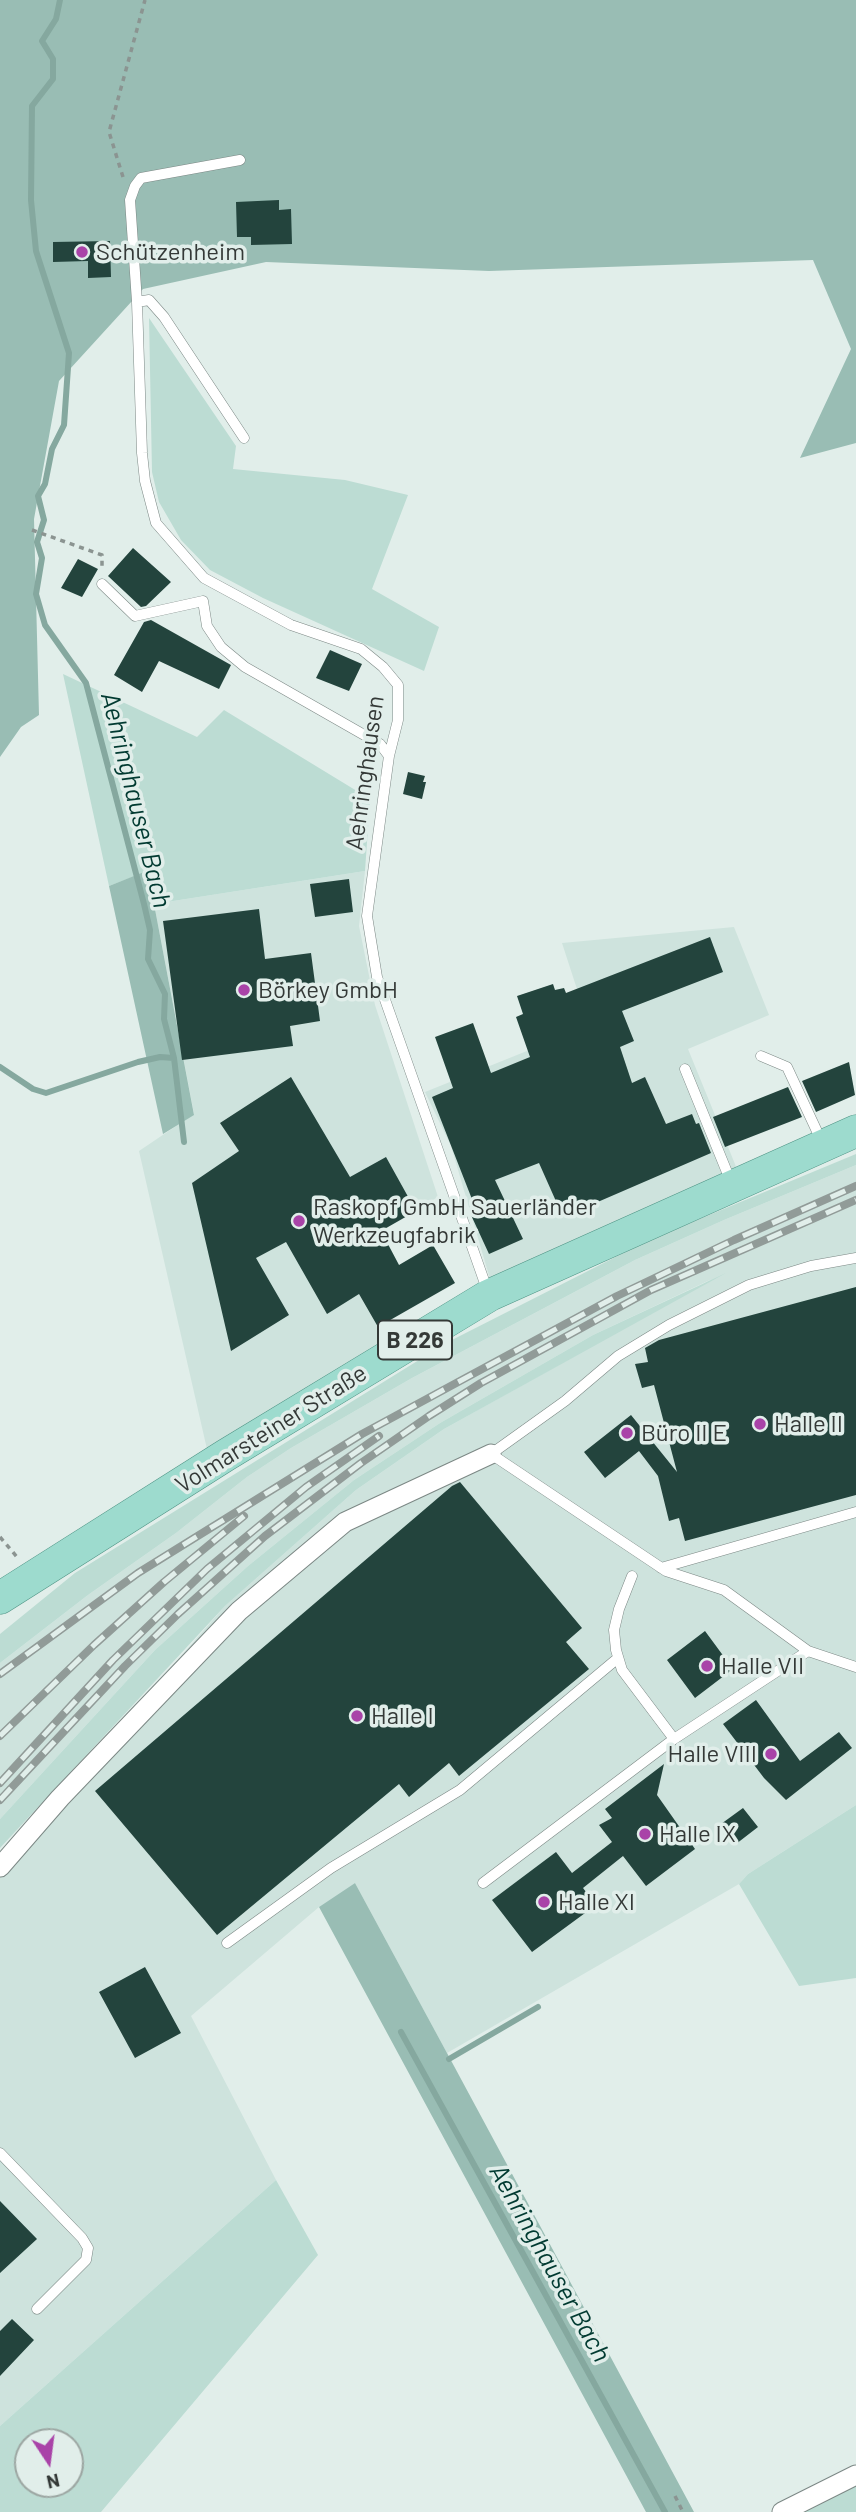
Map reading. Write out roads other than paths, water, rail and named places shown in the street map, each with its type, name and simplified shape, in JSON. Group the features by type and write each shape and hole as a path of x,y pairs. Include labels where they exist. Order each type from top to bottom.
{"main road":[{"name":"Volmarsteiner Straße","path":"0,1598 237,1448 490,1295 856,1131"}],"street":[{"path":"0,1867 60,1798 239,1611 345,1522 491,1454"},
{"name":"Volmarsteiner Straße","path":"0,1609 34,1577"},
{"path":"782,2512 856,2474"}],"lane":[{"name":"Aehringhausen","path":"240,160 141,178 130,200 145,481 156,523 204,578 291,625 361,649 383,667 398,685 398,719 389,755 367,916 377,977 490,1295"},
{"path":"137,302 149,300 164,317 244,439"},
{"path":"102,584 135,616 203,601 207,626 220,647 244,667 380,744 389,755"},
{"path":"761,1056 787,1067 823,1144"},
{"path":"685,1069 732,1186"},
{"path":"856,1258 811,1266 749,1285 668,1325 618,1356 565,1401 491,1454 661,1568 724,1590 808,1651 856,1667"},
{"path":"661,1568 856,1511"},
{"path":"632,1576 614,1630 618,1657 622,1670 674,1739"},
{"path":"483,1883 674,1739 808,1651"},
{"path":"227,1943 331,1868 460,1790 618,1657"},
{"path":"0,2152 82,2238 88,2248 86,2260 37,2309"}],"waterway":[{"name":"Aehringhauser Bach","path":"60,0 56,19 42,41 53,59 53,79 32,106 31,200 36,251 69,353 64,425 52,449 45,484 38,496 44,520 37,542 42,558 36,594 45,625 86,683 150,930 148,959 165,994 164,1019 174,1058 184,1142"},
{"path":"0,1067 33,1089 46,1093 138,1062 160,1057 174,1058"},
{"path":"449,2059 538,2007"},
{"name":"Aehringhauser Bach","path":"401,2032 665,2512"}],"railway":[{"path":"0,1674 138,1573 362,1434 617,1296 856,1186"},
{"path":"0,1800 125,1666 178,1614 265,1536 361,1463 481,1383 651,1290 856,1200"},
{"path":"0,1783 113,1660 207,1569 306,1487 379,1436"},
{"path":"0,1736 94,1645 164,1582 244,1516"}],"place":[{"name":"Schützenheim","path":"82,252"},
{"name":"Börkey GmbH","path":"244,990"},
{"name":"Raskopf GmbH Sauerländer Werkzeugfabrik","path":"299,1221"},
{"name":"Halle II","path":"760,1424"},
{"name":"Büro II E","path":"627,1433"},
{"name":"Halle VII","path":"707,1666"},
{"name":"Halle I","path":"357,1716"},
{"name":"Halle VIII","path":"771,1754"},
{"name":"Halle IX","path":"645,1834"},
{"name":"Halle XI","path":"544,1902"}]}
